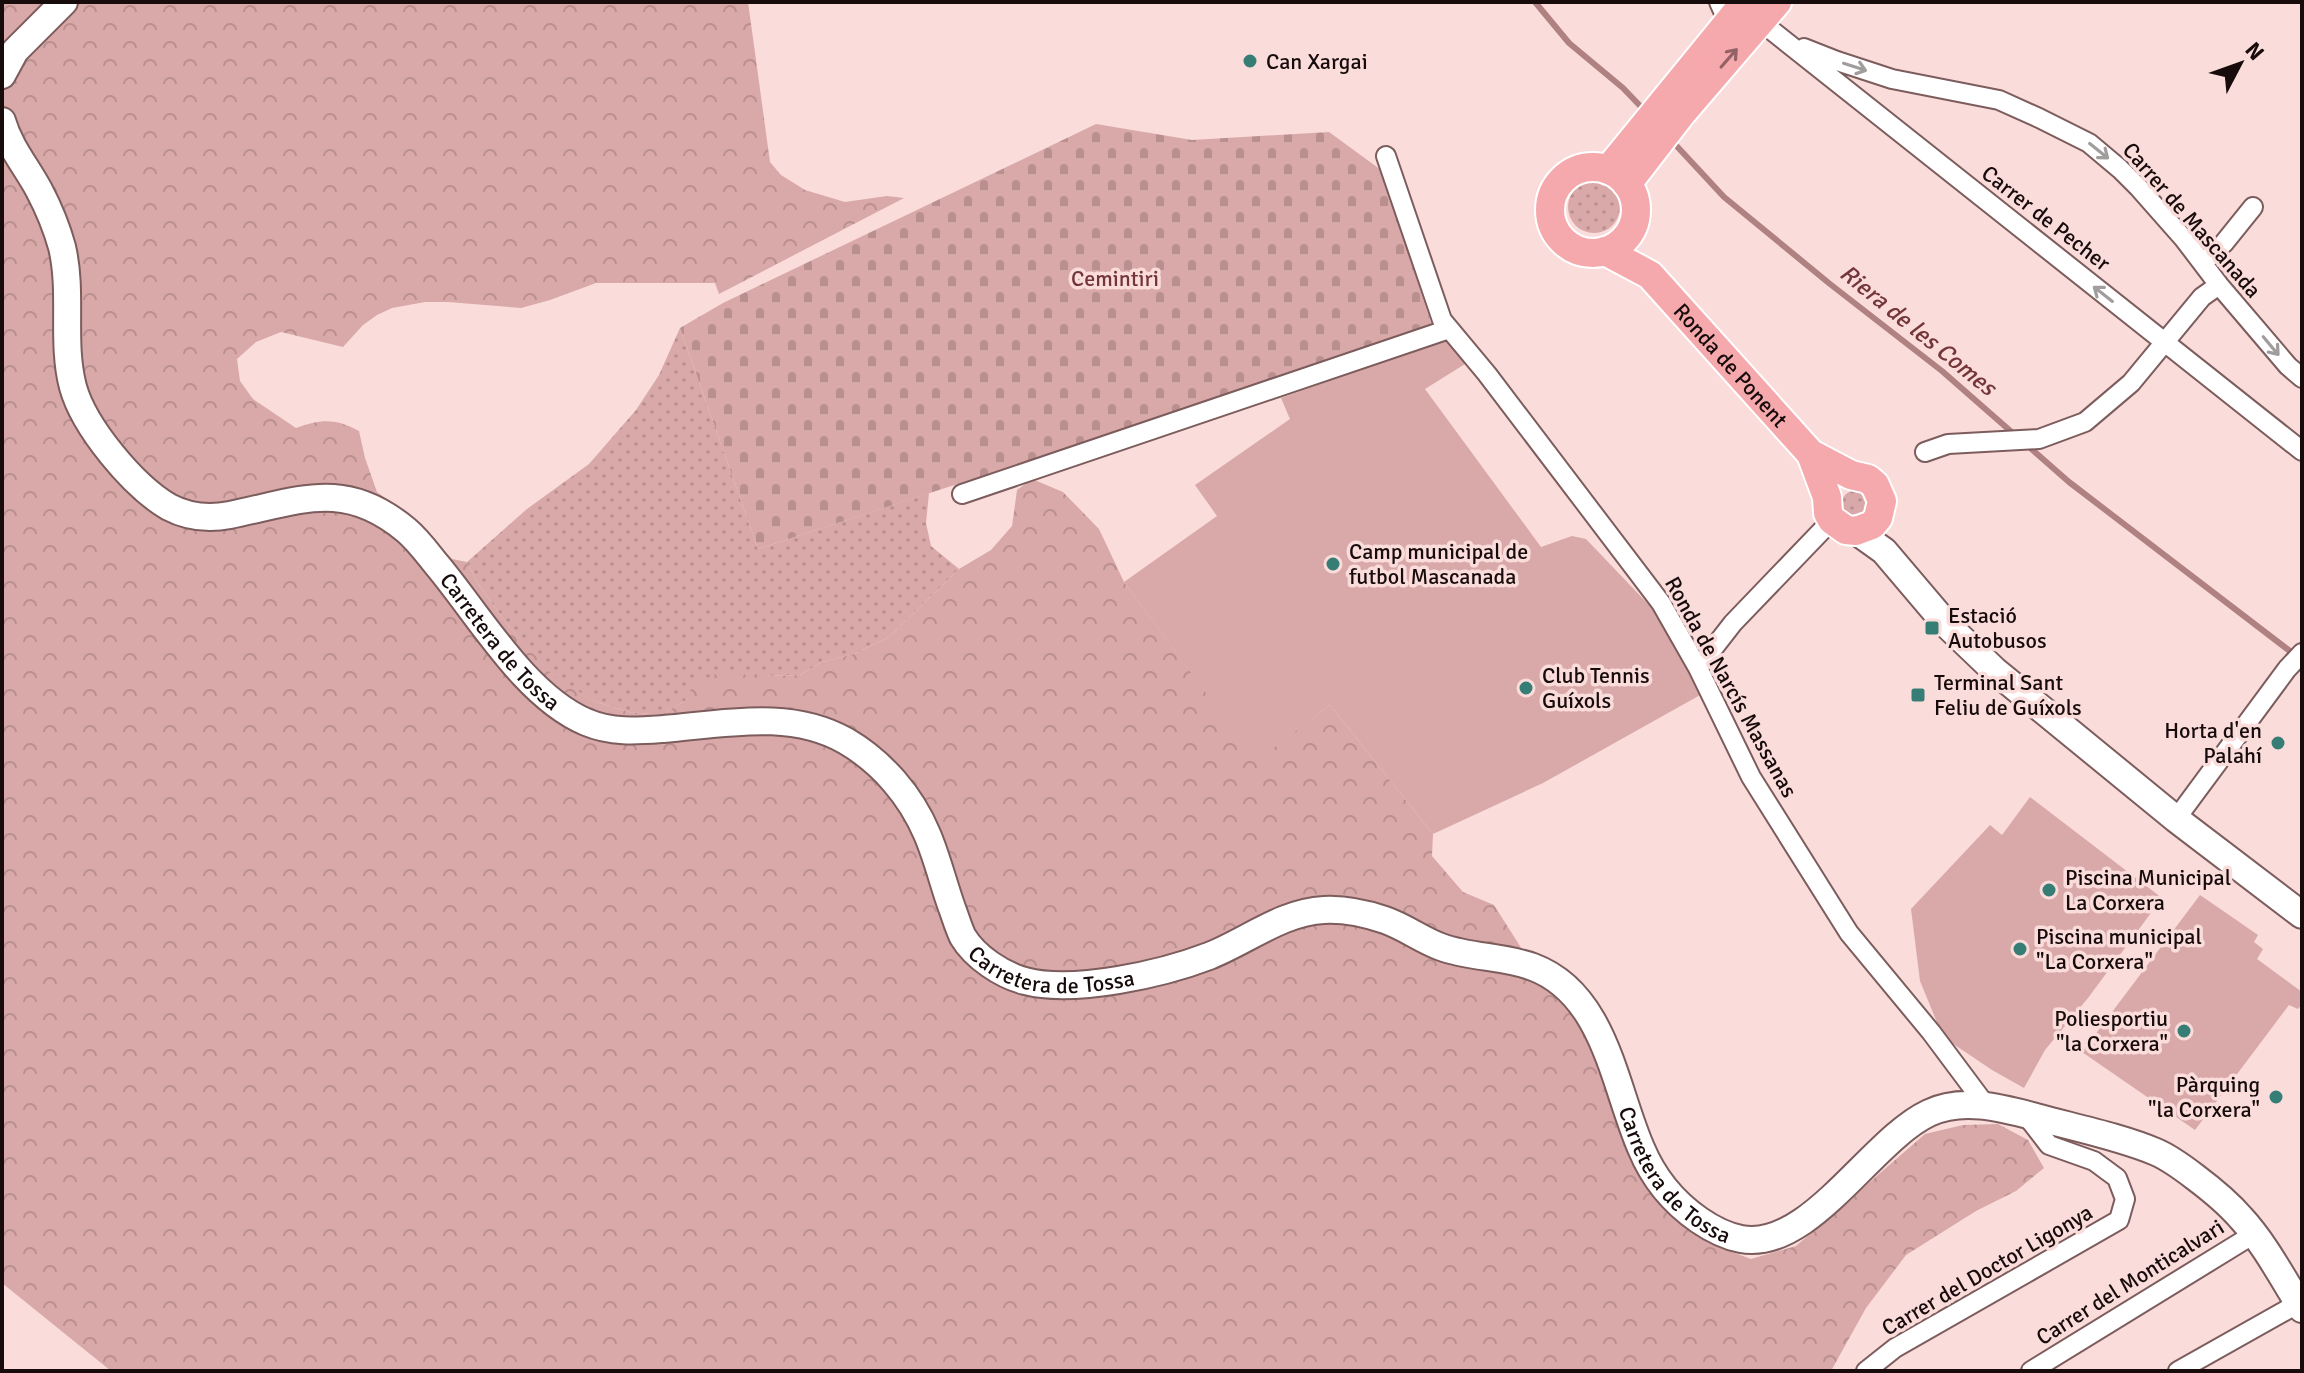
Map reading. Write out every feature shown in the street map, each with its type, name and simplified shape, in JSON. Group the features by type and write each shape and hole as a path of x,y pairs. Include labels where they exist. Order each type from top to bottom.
{"main road":[{"path":"2,75 15,51 64,2"},
{"path":"1617,177 1745,9"},
{"name":"Carretera de Tossa","path":"2,121 16,156 39,189 61,244 66,279 68,358 79,405 98,438 136,479 169,507 193,516 220,517 300,498 322,497 348,498 377,510 409,532 525,676 562,709 589,724 622,732 774,720 814,727 843,740 881,767 903,793 925,829 961,935 993,966 1023,980 1061,985 1103,982 1159,971 1211,955 1291,916 1320,910 1351,912 1388,920 1444,948 1520,963 1540,969 1557,980 1584,1007 1598,1031 1643,1153 1659,1181 1682,1207 1719,1233 1763,1241 1796,1228 1913,1122 1937,1108 1962,1104 1987,1107 2025,1114 2163,1154 2214,1192 2241,1217 2300,1306"},
{"path":"1634,223 1623,240 1605,251 1583,252 1570,246 1555,230 1550,208 1557,188 1572,173 1586,168 1617,177 1635,202 1634,223 1650,275"},
{"path":"1605,251 1650,275"},
{"name":"Ronda de Ponent","path":"1650,275 1811,454 1848,517 1882,501 1880,492 1868,479 1851,475 1811,454"},
{"path":"1851,475 1835,483 1848,517 1884,551 1946,624 1994,670 2176,819 2302,915"}],"street":[{"name":"Carrer de Mascanada","path":"1745,9 1791,43 1837,61 1892,79 1999,100 2089,143 2139,188 2288,366 2302,378"},
{"name":"Carrer de Pecher","path":"1745,9 2302,451"},
{"name":"Ronda de Narcís Massanas","path":"1386,156 1442,320 1487,374 1661,603 1698,668 1751,777 1849,933 1931,1032 1987,1107"},
{"path":"2206,260 2253,207"},
{"path":"1925,452 1948,444 2039,439 2085,422 2131,383 2202,297 2219,285"},
{"path":"962,494 1449,329"},
{"path":"1698,668 1733,623 1848,517"},
{"path":"2176,819 2302,653"},
{"name":"Carrer del Doctor Ligonya","path":"1866,1371 1895,1348 2119,1220 2125,1199 2117,1178 2094,1161 2049,1145 2025,1114"},
{"name":"Carrer del Monticalvari","path":"2031,1371 2254,1234"},
{"path":"2178,1371 2300,1306"}],"green space":[{"path":"2,2 748,2 770,162 781,175 805,190 845,202 887,196 904,198 719,294 715,283 596,283 521,308 425,302 392,308 363,325 343,347 281,332 256,342 237,359 240,381 253,399 296,428 328,421 359,431 377,492 407,514 452,559 467,562 480,587 508,625 553,676 596,702 629,712 661,715 688,699 692,685 718,673 800,675 822,662 854,654 889,637 959,569 991,550 1012,526 1017,490 1032,479 1063,492 1099,529 1124,582 1256,760 1330,705 1433,834 1432,856 1463,892 1494,905 1525,954 1585,1030 1606,1076 1621,1133 1664,1209 1708,1243 1751,1259 1796,1246 1925,1134 1963,1125 1998,1124 2028,1140 2044,1168 2016,1191 1976,1211 1906,1255 1866,1308 1831,1371 111,1371 2,1283"},
{"name":"Cemintiri","path":"1096,124 1192,140 1329,132 1381,170 1433,329 758,549 680,328 723,303"},
{"path":"1594,181 1613,188 1620,207 1613,226 1594,233 1575,226 1568,207 1575,188"},
{"path":"680,328 758,549 929,493 926,523 931,546 959,569 889,637 854,654 822,662 800,675 764,676 688,699 661,715 629,712 596,702 553,677 508,625 480,587 467,562 527,509 589,464 636,410 659,375"},
{"name":"Camp municipal de futbol Mascanada","path":"1446,339 1465,364 1425,389 1541,547 1572,536 1586,539 1670,627 1702,694 1543,783 1433,834 1330,705 1256,761 1124,582 1217,516 1195,485 1290,419 1281,398"},
{"path":"1854,491 1862,495 1866,503 1862,511 1854,515 1846,511 1842,503 1846,495"},
{"name":"Piscina municipal \"La Corxera\"","path":"2030,797 2162,898 2045,1050 2024,1088 1943,1037 1920,981 1911,909 1990,825 2002,835"},
{"name":"Poliesportiu \"la Corxera\"","path":"2200,895 2258,935 2254,942 2263,949 2257,959 2302,992 2302,1004 2298,1009 2289,1005 2195,1130 2082,1052"}],"waterway":[{"name":"Riera de les Comes","path":"1535,2 1569,43 1623,88 1646,112"},
{"name":"Riera de les Comes","path":"1672,141 1724,197 1942,371 2015,435"},
{"name":"Riera de les Comes","path":"2027,445 2069,482 2295,655"}],"place":[{"name":"Can Xargai","path":"1250,61"},
{"name":"Camp municipal de futbol Mascanada","path":"1333,564"},
{"name":"Estació Autobusos","path":"1932,628"},
{"name":"Club Tennis Guíxols","path":"1526,688"},
{"name":"Terminal Sant Feliu de Guíxols","path":"1918,695"},
{"name":"Horta d'en Palahí","path":"2278,743"},
{"name":"Piscina Municipal La Corxera","path":"2049,890"},
{"name":"Piscina municipal \"La Corxera\"","path":"2020,949"},
{"name":"Poliesportiu \"la Corxera\"","path":"2184,1031"},
{"name":"Pàrquing \"la Corxera\"","path":"2276,1097"}]}
